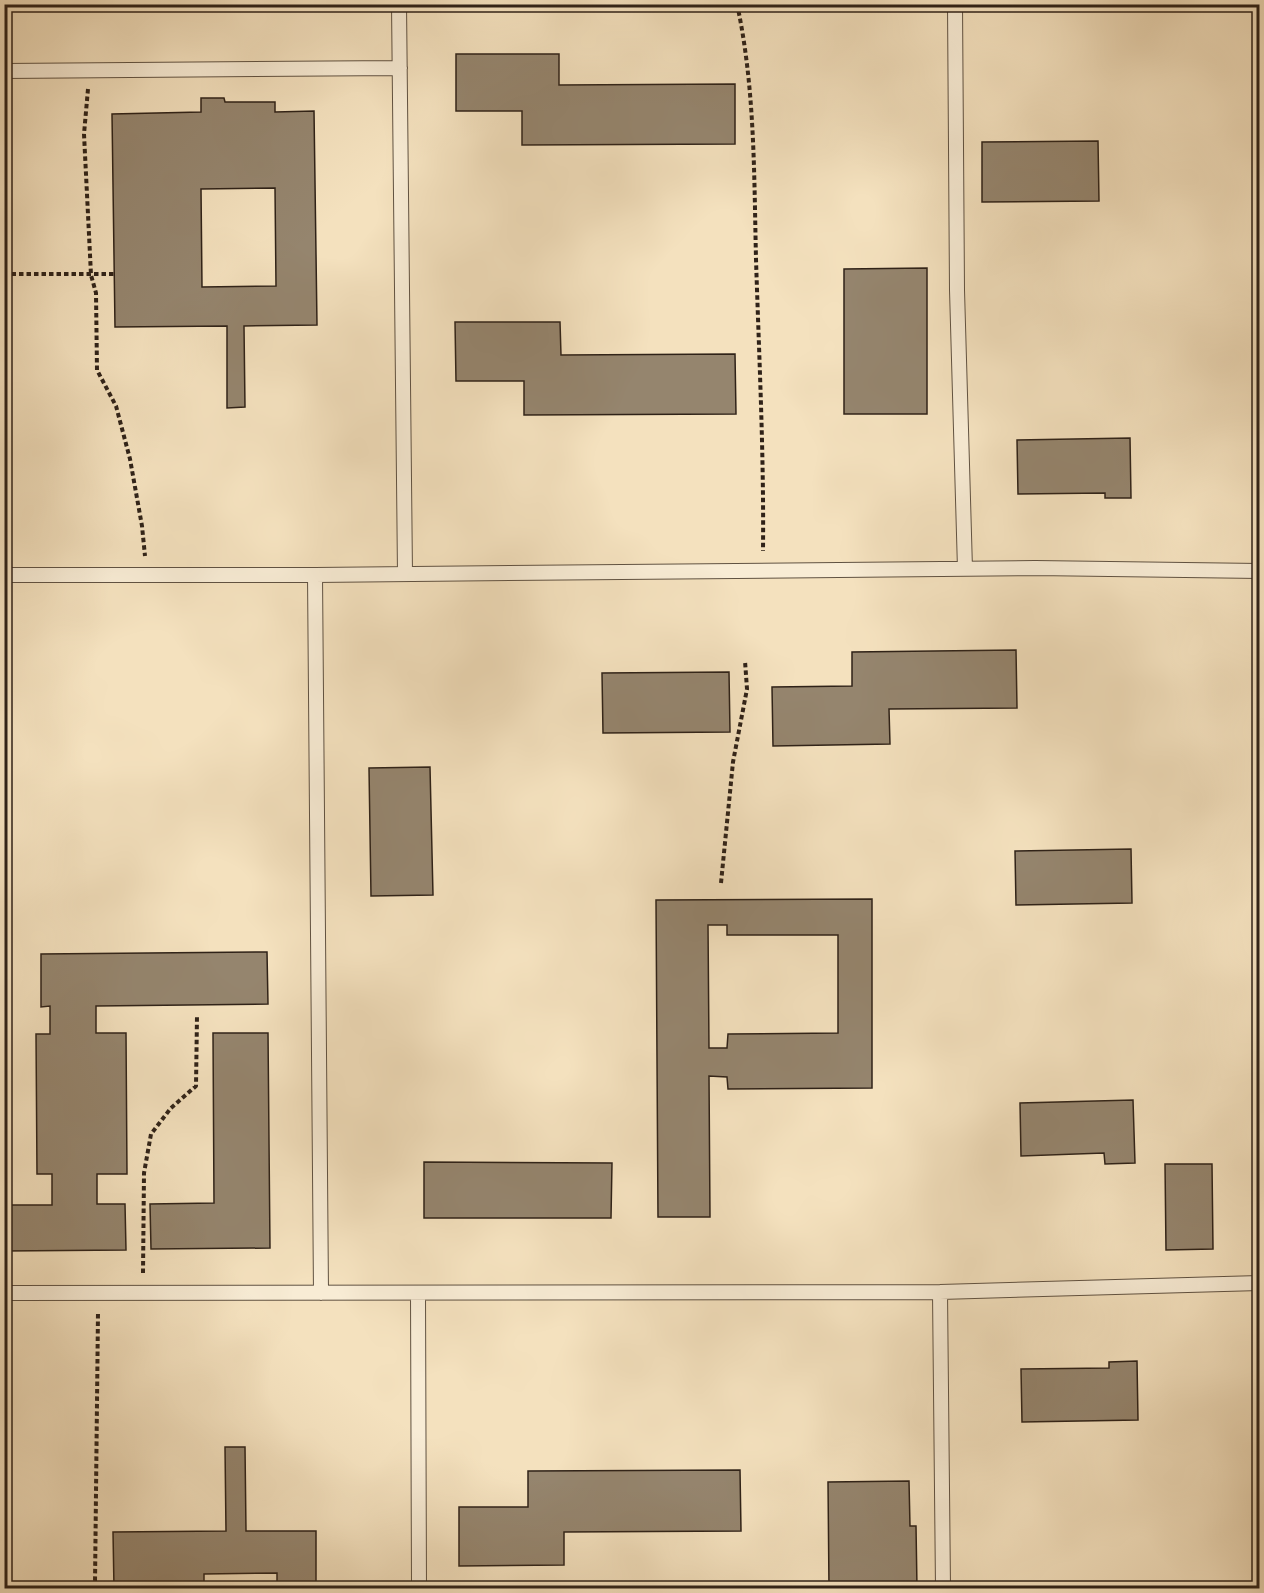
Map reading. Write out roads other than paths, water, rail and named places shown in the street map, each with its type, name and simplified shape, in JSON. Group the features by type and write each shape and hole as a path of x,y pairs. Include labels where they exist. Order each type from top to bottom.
{"lane":[{"path":"399,4 405,574"},
{"path":"955,4 957,290 965,569"},
{"path":"4,71 400,68"},
{"path":"4,575 315,575 965,569 1260,571"},
{"path":"315,575 321,1293"},
{"path":"4,1293 940,1292 1260,1283"},
{"path":"940,1292 943,1588"},
{"path":"418,1293 419,1588"}]}
